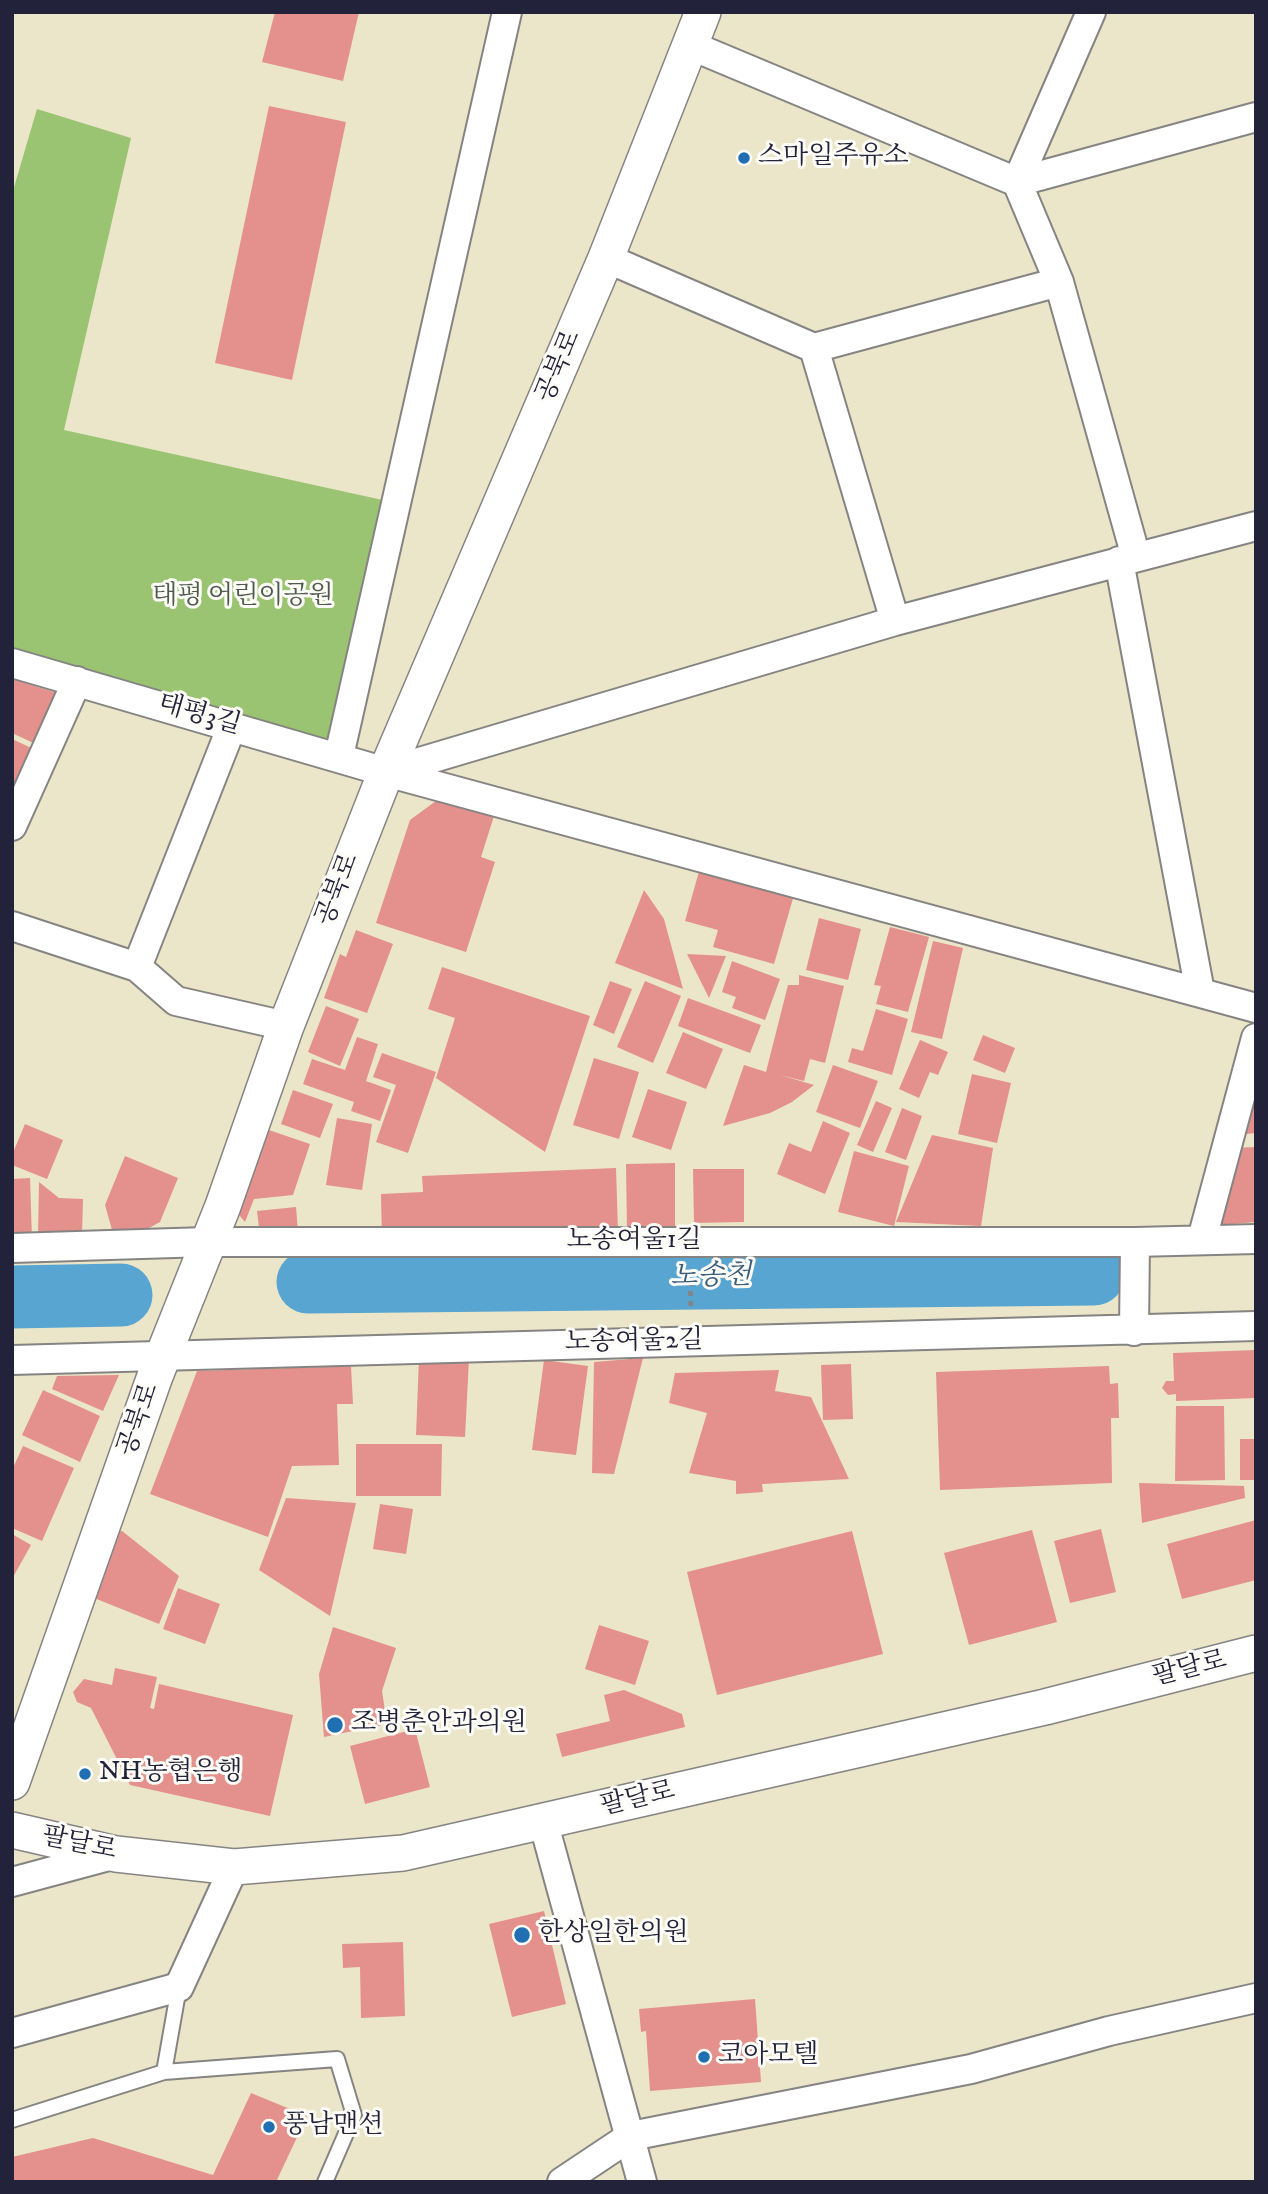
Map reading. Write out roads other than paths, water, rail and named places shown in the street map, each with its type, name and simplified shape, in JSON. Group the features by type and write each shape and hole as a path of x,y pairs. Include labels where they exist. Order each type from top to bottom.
{"street":[{"path":"339,756 507,12"},
{"name":"공북로","path":"12,1782 164,1355 223,1206 286,1026 386,772 606,258 692,46 703,12"},
{"path":"1091,12 1017,182 1059,282 1127,559 1199,992"},
{"path":"692,46 1017,182 1256,117"},
{"path":"606,258 814,348 1059,282"},
{"path":"814,348 895,621"},
{"path":"386,772 895,621 1256,526"},
{"name":"태평3길","path":"12,663 339,756 386,772 1256,1008"},
{"path":"12,826 76,681"},
{"path":"137,967 232,726"},
{"path":"12,926 137,967 176,1001 286,1026"},
{"path":"1202,1239 1256,1038"},
{"name":"노송여울1길","path":"12,1248 207,1242 1135,1242 1256,1239"},
{"path":"1134,1331 1135,1242"},
{"name":"노송여울2길","path":"12,1360 1256,1326"},
{"name":"팔달로","path":"12,1830 116,1854 234,1867 403,1853 1045,1707 1256,1653"},
{"path":"543,1821 642,2182"},
{"path":"12,1882 116,1854"},
{"path":"12,2033 179,1987 234,1867"},
{"path":"562,2182 631,2136 971,2069 1109,2031 1256,1998"}],"lane":[{"path":"164,2072 179,1987"},
{"path":"12,2120 164,2072 337,2059 354,2115 325,2182"}],"waterway":[{"name":"노송천","path":"1094,1274 1114,1274"},
{"name":"노송천","path":"308,1282 1094,1274"},
{"name":"노송천","path":"12,1297 121,1295"}],"place":[{"name":"스마일주유소","path":"744,158"},
{"name":"조병춘안과의원","path":"335,1725"},
{"name":"NH농협은행","path":"85,1774"},
{"name":"한상일한의원","path":"522,1935"},
{"name":"코아모텔","path":"704,2057"},
{"name":"풍남맨션","path":"269,2127"}],"park label":[{"name":"태평 어린이공원","path":"243,598"}]}
